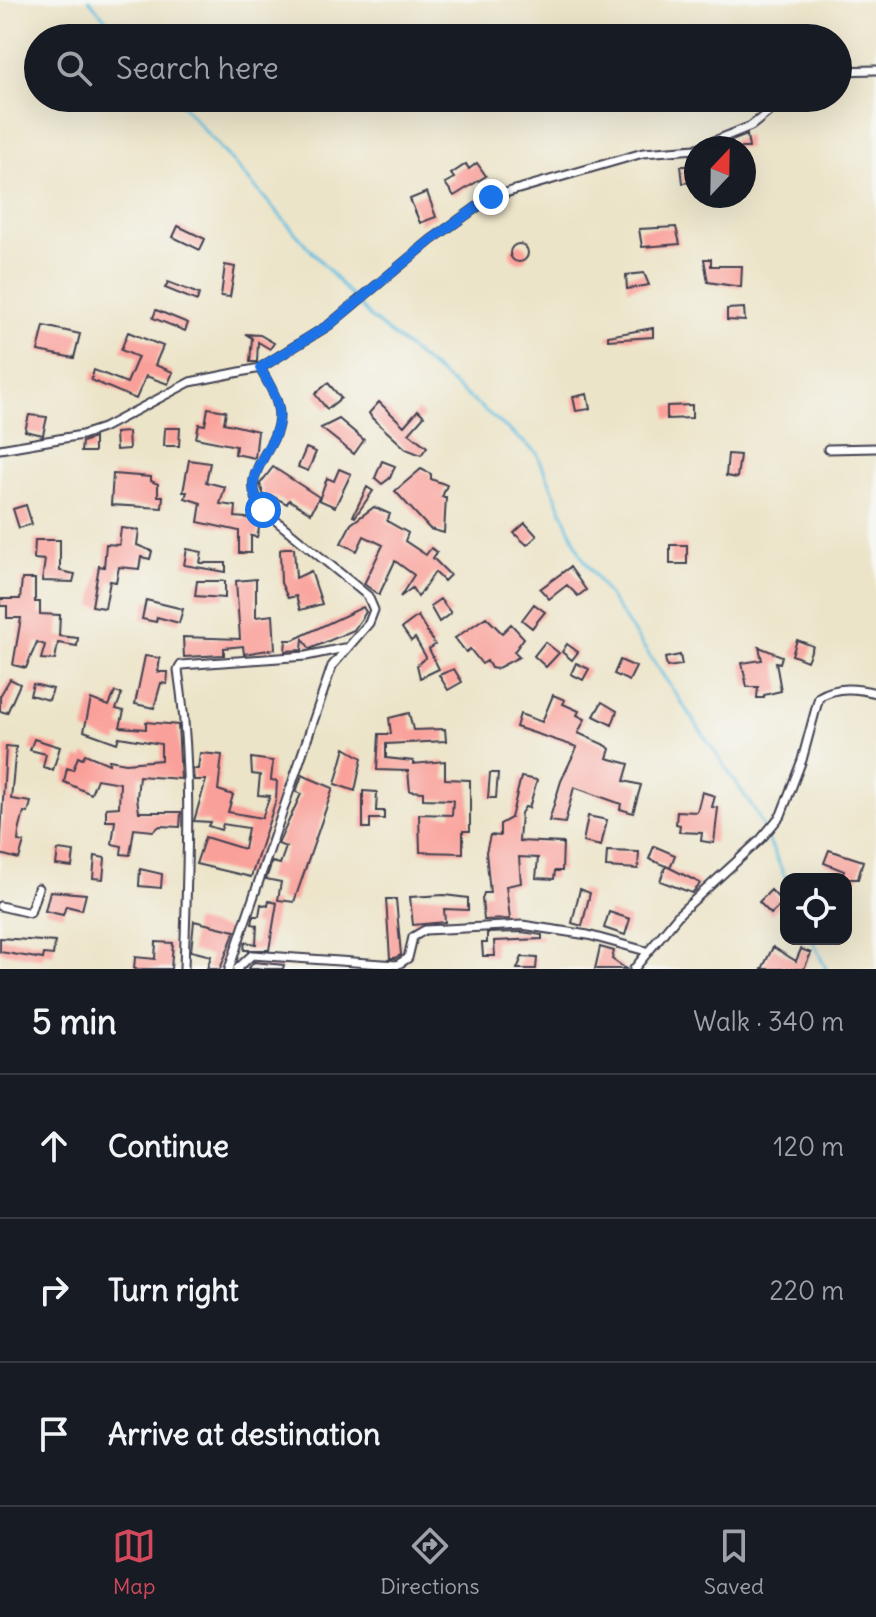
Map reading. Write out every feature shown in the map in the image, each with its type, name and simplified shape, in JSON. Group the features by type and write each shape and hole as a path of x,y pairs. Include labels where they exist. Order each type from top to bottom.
{"street":[{"path":"852,71 876,70"},
{"path":"726,136 751,126 768,112"},
{"path":"0,449 82,435 103,428 190,382 260,368 329,325 431,240 491,197 643,153 684,149"},
{"path":"229,969 332,666 344,648 369,623 374,610 368,596 263,510 253,496 252,481 278,425 279,413 260,368"},
{"path":"828,449 876,448"},
{"path":"184,969 188,823 185,715 178,670 181,665 306,656 344,648"},
{"path":"634,969 646,951 781,815 799,771 819,697 830,690 844,689 876,693"},
{"path":"0,906 30,913 38,888"},
{"path":"237,969 252,955 397,965 408,958 413,937 425,930 522,925 588,935 646,951"}],"building":[{"path":"477,163 486,176 454,196 445,183 454,178 451,174 466,164 469,169"},
{"path":"427,192 436,217 420,223 410,199"},
{"path":"178,226 205,239 200,250 173,237"},
{"path":"676,227 680,244 642,247 639,229"},
{"path":"519,244 528,253 519,262 510,253"},
{"path":"704,259 711,259 711,266 742,266 741,287 708,282"},
{"path":"225,265 235,267 230,297 221,296"},
{"path":"644,273 649,285 627,289 626,275"},
{"path":"168,282 199,294 197,301 165,288"},
{"path":"744,308 745,321 727,320 727,309"},
{"path":"156,310 188,323 185,331 153,318"},
{"path":"44,326 80,334 74,358 38,351"},
{"path":"653,328 653,337 608,340 608,336"},
{"path":"128,332 163,346 155,365 173,372 168,384 146,376 136,399 91,380 94,370 127,383 138,357 121,350"},
{"path":"245,334 260,335 274,343 270,349 258,342 257,362 250,362 252,338"},
{"path":"328,383 341,398 327,409 315,394"},
{"path":"587,394 590,409 576,411 573,397"},
{"path":"379,402 404,426 418,410 424,416 409,433 427,447 421,455 406,449 372,418 369,413"},
{"path":"692,405 692,418 667,419 667,406"},
{"path":"208,408 226,411 224,423 258,431 255,458 235,454 236,446 196,438 199,424 205,425"},
{"path":"29,415 47,417 43,435 25,431"},
{"path":"339,419 364,440 354,454 321,428"},
{"path":"165,428 180,428 179,446 164,446"},
{"path":"128,432 129,449 116,450 115,433"},
{"path":"94,438 94,452 81,452 82,442"},
{"path":"306,448 316,452 308,471 298,467"},
{"path":"728,454 740,455 737,478 726,476"},
{"path":"189,460 210,463 206,482 225,487 220,504 236,506 235,517 256,519 255,523 260,524 257,537 251,536 251,553 239,553 239,531 198,522 201,503 185,498 187,492 183,492"},
{"path":"382,461 395,466 390,478 382,484 375,478"},
{"path":"273,467 319,497 311,513 289,500 287,504 272,496 266,502 260,484"},
{"path":"339,469 351,474 335,507 319,500 327,478 334,481"},
{"path":"421,469 431,474 431,479 447,485 442,497 446,497 444,533 430,529 395,491"},
{"path":"113,474 151,477 151,481 158,484 158,496 163,496 162,508 111,505"},
{"path":"367,487 373,491 355,517 353,516"},
{"path":"26,505 32,524 19,528 13,509"},
{"path":"374,507 390,514 387,521 408,533 405,541 426,555 431,548 437,552 433,558 450,575 444,581 435,572 418,597 412,588 400,597 414,575 395,561 379,595 364,584 383,545 364,536 357,551 341,543 351,524"},
{"path":"525,523 537,536 527,545 514,533"},
{"path":"121,528 139,530 137,545 152,551 150,559 141,557 139,569 119,567 116,582 110,581 105,608 92,606 99,566 104,567 106,544 119,545"},
{"path":"35,540 60,540 60,571 75,574 73,582 42,581 45,560 34,559"},
{"path":"670,545 687,545 687,564 670,564"},
{"path":"294,548 296,578 311,571 322,604 300,610 296,596 288,598 281,583 280,550"},
{"path":"187,549 202,552 200,563 226,563 226,572 184,565"},
{"path":"570,567 586,590 578,596 567,585 549,599 540,589"},
{"path":"22,579 35,579 35,602 40,602 40,614 60,615 59,636 78,638 77,646 58,643 55,660 41,659 45,645 37,642 26,668 13,665 21,618 7,618 7,606 0,606 0,599 20,599"},
{"path":"256,579 256,617 273,615 275,649 244,654 243,646 224,648 224,655 184,657 183,637 240,639 236,581"},
{"path":"197,581 225,581 225,598 195,596"},
{"path":"440,599 451,613 439,622 430,606"},
{"path":"146,600 183,609 179,623 157,617 156,622 142,619"},
{"path":"534,604 545,612 532,628 522,620"},
{"path":"363,607 366,612 354,630 310,649 303,639 302,650 285,651 286,640 293,640"},
{"path":"418,616 435,645 429,649 439,669 420,678 417,665 426,657 415,638 411,641 402,628"},
{"path":"486,617 502,633 511,624 524,638 514,652 519,657 496,669 491,668 487,661 482,664 470,649 466,652 455,638"},
{"path":"797,640 813,646 807,661 792,655"},
{"path":"545,642 559,653 546,667 534,656"},
{"path":"567,644 578,652 572,660 562,652"},
{"path":"759,647 782,656 780,663 776,662 781,691 764,695 764,698 757,698 758,687 747,687 742,663 762,660"},
{"path":"680,655 682,665 667,667 665,658"},
{"path":"145,656 160,658 158,672 168,672 167,684 161,683 154,708 135,704"},
{"path":"620,660 636,667 629,681 614,674"},
{"path":"576,663 589,669 583,680 571,674"},
{"path":"454,669 462,682 448,690 439,675"},
{"path":"10,679 20,684 7,713 0,711 0,696"},
{"path":"33,684 53,689 49,700 30,695"},
{"path":"115,692 122,694 116,709 124,711 120,727 146,729 146,722 178,725 181,779 139,776 137,798 139,812 181,812 180,827 160,826 153,831 134,829 130,855 121,854 122,846 112,844 115,821 106,821 106,808 119,807 120,783 97,779 91,794 64,782 67,768 73,770 78,757 82,759 85,754 109,764 109,760 126,763 161,760 161,744 119,737 117,743 84,731 91,699 109,706"},
{"path":"553,695 565,700 563,704 579,711 577,715 585,719 578,733 607,746 610,749 607,758 629,764 624,781 641,785 633,813 620,809 621,804 574,787 565,823 549,821 561,781 577,747 516,727 520,714 542,722"},
{"path":"602,702 617,711 612,725 594,716"},
{"path":"409,713 413,730 445,729 446,741 386,744 386,758 413,761 413,764 445,761 445,779 470,780 470,831 463,831 463,853 420,852 419,814 452,815 453,800 423,799 423,792 410,791 408,771 377,770 379,734 391,734 389,718"},
{"path":"34,739 60,747 53,770 43,767 46,754 30,750"},
{"path":"6,746 16,747 11,799 31,802 28,813 24,812 19,832 18,841 24,842 19,859 0,854"},
{"path":"345,748 362,758 355,791 335,784"},
{"path":"200,753 222,755 218,790 233,795 228,812 262,818 270,796 258,795 260,775 252,774 251,758 273,761 271,780 277,781 276,800 251,877 196,864 205,837 244,849 248,828 223,824 221,830 208,826 210,822 194,821 206,780 194,780 193,769 198,769"},
{"path":"490,773 498,773 496,798 488,798"},
{"path":"302,775 333,788 294,902 278,900 281,882 266,879 272,862 280,864 286,847 278,844 301,794 296,792"},
{"path":"521,777 537,780 529,808 525,807 521,813 519,841 563,843 562,871 555,871 554,879 536,878 538,858 519,857 521,883 506,886 510,919 484,920 482,899 484,893 490,893 486,852 490,835 500,836 500,824 511,818"},
{"path":"363,791 377,792 376,811 384,811 384,819 370,819 370,828 363,828"},
{"path":"702,792 715,796 712,807 718,808 714,843 701,841 702,833 679,832 680,825 676,824 677,811 697,812"},
{"path":"588,816 607,820 601,846 583,842"},
{"path":"654,846 675,855 670,868 649,859"},
{"path":"58,850 74,852 72,867 56,865"},
{"path":"829,850 863,861 858,879 852,879 852,873 843,873 824,863"},
{"path":"607,851 639,852 638,869 606,867"},
{"path":"95,856 105,858 103,879 93,878"},
{"path":"666,866 700,883 698,887 692,893 660,881"},
{"path":"140,869 162,874 161,888 139,886"},
{"path":"580,889 590,893 582,926 572,923"},
{"path":"771,890 780,900 780,906 771,914 759,902"},
{"path":"50,891 86,894 82,910 66,906 63,915 45,911"},
{"path":"444,895 468,898 468,910 444,909 445,922 413,925 410,897"},
{"path":"386,899 396,899 401,955 395,958 390,958"},
{"path":"269,901 277,903 269,950 244,950 245,942 256,944 257,925 252,924 253,919 259,916 261,904 268,906"},
{"path":"609,912 630,919 625,935 604,928"},
{"path":"194,921 235,931 220,969 207,969 211,956 191,951"},
{"path":"487,933 542,935 542,939 494,941 495,956 483,956 482,943 487,943"},
{"path":"0,938 55,942 53,955 44,954 43,959 0,952"},
{"path":"156,942 173,943 171,969 134,969 135,957 155,959"},
{"path":"600,947 614,951 612,959 626,969 595,969"},
{"path":"773,947 796,961 801,949 811,953 804,969 762,969"},
{"path":"522,957 537,958 536,969 517,969"},
{"path":"254,962 284,965 283,969 248,969"}],"waterway":[{"path":"89,0 110,24"},
{"path":"188,112 370,317 537,453 581,555 756,812 783,873"},
{"path":"815,945 826,969"}],"route":[{"path":"263,510 253,496 252,481 278,425 279,413 260,368 329,325 431,240 491,197"}]}
